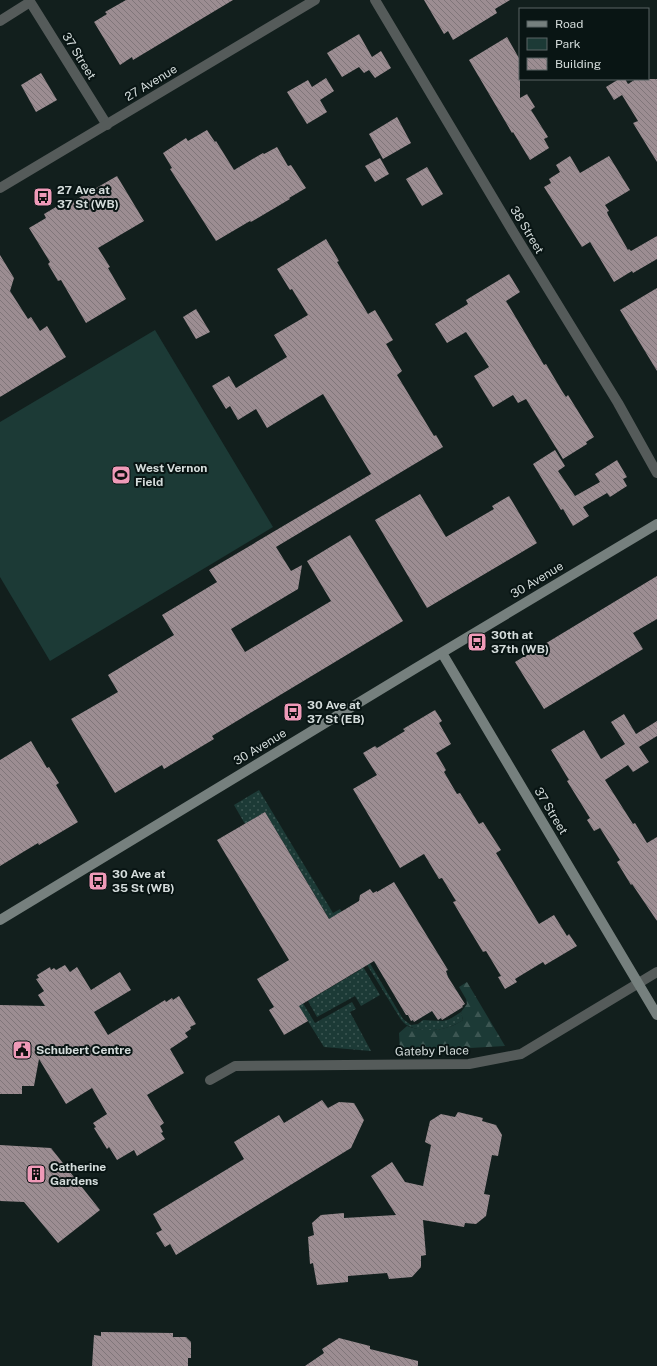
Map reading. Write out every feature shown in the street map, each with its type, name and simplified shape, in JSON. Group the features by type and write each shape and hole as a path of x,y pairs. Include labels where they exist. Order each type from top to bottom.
{"street":[{"name":"27 Avenue","path":"0,188 315,0"},
{"name":"38 Street","path":"375,0 618,404 657,473"},
{"name":"37 Street","path":"30,1 107,125"},
{"path":"0,21 30,1"},
{"name":"30 Avenue","path":"0,920 442,652 657,524"},
{"name":"37 Street","path":"442,652 657,1015"},
{"name":"Gateby Place","path":"210,1080 235,1066 469,1064 521,1054 657,972"}],"green space":[{"name":"West Vernon Field","path":"155,330 273,527 50,661 0,577 0,422"},
{"path":"259,790 333,913 340,909 345,917 343,918 403,1019 411,1025 418,1024 423,1020 443,1021 450,1019 461,1012 463,1020 451,1026 437,1030 422,1030 406,1025 400,1018 359,952 356,955 380,995 361,1006 355,996 317,1017 308,1001 360,970 265,812 245,824 234,805"},
{"path":"281,967 315,1023 352,1002 356,1009 350,1012 371,1051 324,1047 276,970"},
{"path":"467,982 505,1046 400,1052 399,1033 407,1026 421,1030 436,1030 450,1027 463,1020 461,1012 467,1004 466,999 459,987"}],"building":[{"path":"126,0 233,0 133,60 132,57 120,65 94,22 107,14 105,12"},
{"path":"424,0 510,0 495,9 497,13 453,40 448,31 444,34"},
{"path":"359,34 372,57 381,51 391,68 375,78 369,70 364,73 359,67 342,77 327,53"},
{"path":"507,37 519,58 520,98 527,94 535,107 531,110 548,137 544,139 549,148 530,160 513,132 512,133 469,60"},
{"path":"41,73 57,100 36,112 21,85"},
{"path":"326,78 334,91 320,100 327,112 307,124 287,92 308,80 312,87"},
{"path":"657,79 657,162 633,123 638,121 622,95 614,100 606,87 617,80 626,80 628,84 634,80"},
{"path":"397,117 411,143 383,159 369,134"},
{"path":"207,130 215,142 216,141 234,170 263,153 264,154 277,147 288,166 291,165 306,188 251,222 250,221 216,241 170,169 172,168 163,153 186,138 188,141"},
{"path":"570,156 580,173 609,156 630,190 605,205 609,211 607,212 608,215 628,250 629,249 631,251 657,236 657,259 633,273 632,271 614,282 590,242 582,247 544,187 551,183 549,179 560,172 556,165"},
{"path":"380,158 389,174 375,182 365,166"},
{"path":"427,167 443,194 422,206 406,179"},
{"path":"117,176 144,221 98,248 110,267 108,268 126,299 86,323 61,280 58,281 48,264 50,262 29,228 46,218 44,214 56,207 58,210"},
{"path":"326,239 339,261 337,262 368,314 375,310 393,340 386,344 402,371 397,375 434,436 436,435 443,447 276,547 291,571 302,565 298,589 231,629 245,652 331,601 307,561 350,535 403,621 212,736 214,739 164,769 162,765 115,793 71,719 118,692 108,675 174,635 162,615 217,582 209,570 371,474 323,394 267,428 256,409 238,420 230,406 226,409 212,386 229,376 236,388 287,357 274,335 308,315 292,289 290,290 277,269"},
{"path":"0,255 14,278 10,291 28,319 31,317 40,331 47,326 66,357 0,397"},
{"path":"509,274 520,292 506,301 544,365 546,364 566,397 568,395 594,437 586,442 587,444 563,459 526,399 518,403 513,395 493,407 474,376 489,367 466,332 447,343 435,324 468,304 466,300"},
{"path":"657,288 657,371 620,310"},
{"path":"196,309 210,332 196,339 183,317"},
{"path":"555,450 565,466 558,471 575,496 600,482 595,474 617,460 627,477 623,479 627,486 610,497 607,493 583,507 589,516 573,526 563,509 561,510 533,464"},
{"path":"420,494 446,537 494,509 492,506 509,496 537,543 427,608 375,520"},
{"path":"657,576 657,619 633,633 643,649 544,709 515,662"},
{"path":"435,710 442,721 439,723 451,744 436,753 446,770 444,772 457,794 460,793 479,824 483,822 501,850 496,853 539,924 554,915 567,936 569,934 577,946 545,965 543,962 515,979 517,982 505,989 498,977 501,976 486,951 483,952 453,902 456,901 442,878 439,879 424,854 400,868 353,789 377,775 363,753 375,746 377,748 405,731 403,729"},
{"path":"624,714 636,734 657,721 657,736 639,747 649,762 633,772 628,765 605,780 647,843 657,837 657,921 632,884 631,885 617,862 620,860 600,828 594,831 587,820 590,818 567,781 569,780 551,750 584,730 601,759 625,744 611,722"},
{"path":"31,741 47,768 49,767 59,783 56,785 78,822 39,845 38,843 0,866 0,760"},
{"path":"265,812 329,919 359,901 360,895 370,889 373,893 377,892 394,882 448,970 446,971 448,977 465,1004 462,1006 463,1007 442,1020 441,1018 438,1020 432,1011 414,1022 413,1020 411,1021 374,961 299,1006 308,1021 284,1035 269,1010 274,1007 257,979 289,960 217,840"},
{"path":"65,965 70,972 77,967 91,990 120,972 131,990 94,1012 108,1035 165,1000 166,1002 172,998 173,1000 179,996 196,1024 190,1027 191,1029 185,1033 188,1037 170,1049 184,1073 147,1095 164,1123 160,1126 163,1132 161,1133 165,1139 137,1156 134,1150 117,1160 109,1147 107,1149 94,1128 96,1127 93,1123 107,1114 92,1088 66,1104 39,1059 34,1086 22,1086 22,1094 0,1094 0,1005 45,1006 38,995 44,991 36,979 39,978 37,975 50,967 51,970 54,968 56,970"},
{"path":"322,1100 328,1108 339,1102 354,1103 364,1120 351,1148 176,1255 170,1244 165,1247 156,1233 162,1230 153,1214 244,1159 234,1142 279,1115 284,1123"},
{"path":"458,1112 483,1118 482,1121 496,1125 502,1135 498,1156 492,1155 484,1194 490,1195 486,1216 476,1224 465,1223 464,1227 423,1220 426,1255 421,1256 421,1267 412,1277 389,1279 387,1273 348,1276 348,1282 317,1285 313,1263 310,1264 308,1237 314,1235 312,1223 321,1215 344,1213 344,1218 396,1215 371,1176 392,1162 405,1182 423,1186 431,1145 425,1142 430,1121 441,1114 455,1117"},
{"name":"Catherine Gardens","path":"0,1145 51,1148 100,1210 58,1243 24,1202 0,1201"},
{"path":"101,1332 173,1333 173,1337 186,1337 191,1342 191,1358 188,1358 188,1366 92,1366 94,1335 101,1336"},
{"path":"339,1338 370,1346 370,1349 418,1361 418,1366 305,1366 324,1353 322,1349"}],"place":[{"name":"27 Ave at 37 St (WB)","path":"43,197"},
{"name":"West Vernon Field","path":"121,475"},
{"name":"30th at 37th (WB)","path":"477,642"},
{"name":"30 Ave at 37 St (EB)","path":"293,712"},
{"name":"30 Ave at 35 St (WB)","path":"98,881"},
{"name":"Schubert Centre","path":"22,1050"},
{"name":"Catherine Gardens","path":"36,1174"}]}
